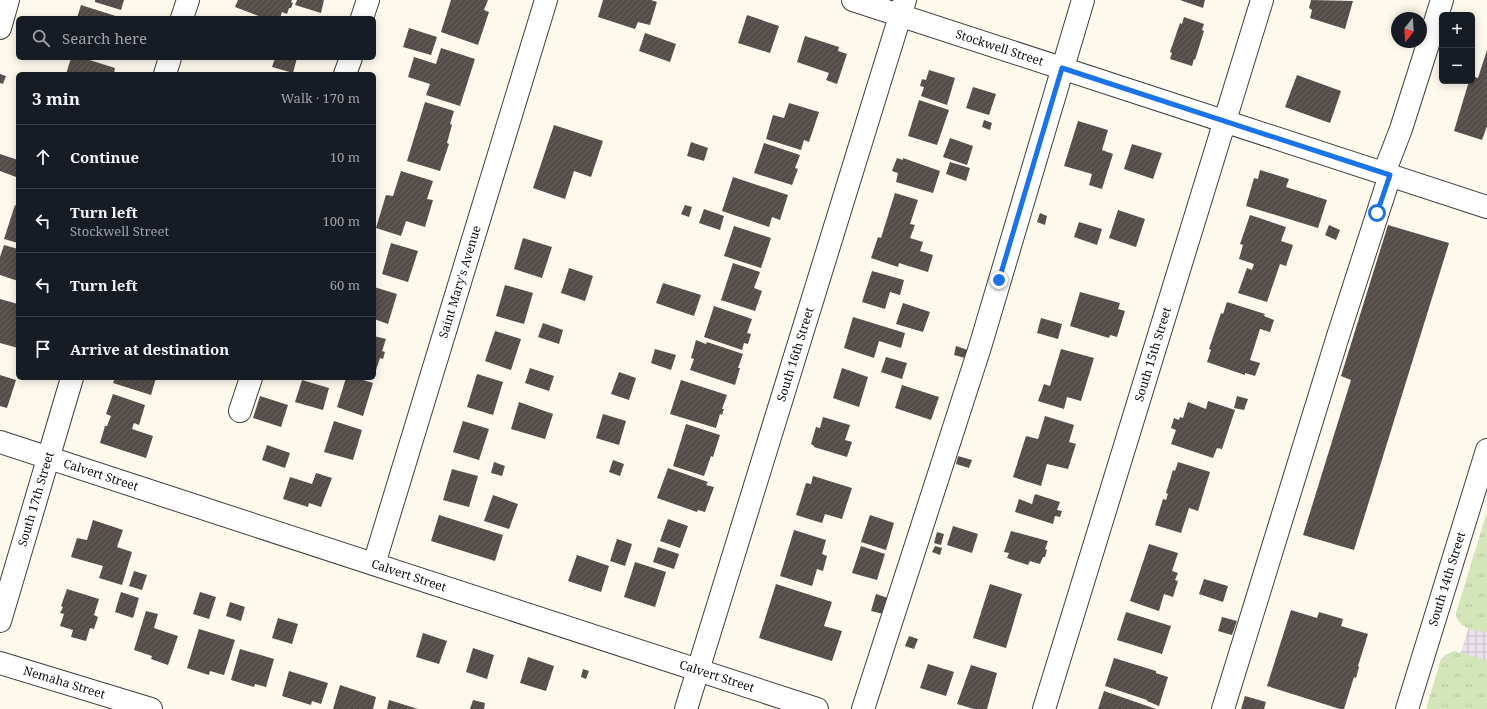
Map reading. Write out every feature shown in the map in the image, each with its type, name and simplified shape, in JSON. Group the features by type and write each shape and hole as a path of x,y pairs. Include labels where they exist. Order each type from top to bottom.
{"street":[{"path":"0,28 8,0"},
{"path":"183,16 188,0"},
{"path":"363,16 368,0"},
{"name":"Saint Mary's Avenue","path":"374,564 546,0"},
{"name":"Stockwell Street","path":"854,0 902,8 1062,68 1487,207"},
{"path":"863,709 980,347 1083,0"},
{"name":"South 15th Street","path":"1044,709 1262,0"},
{"path":"1223,709 1442,0"},
{"name":"South 16th Street","path":"686,709 902,8"},
{"path":"166,72 169,60"},
{"path":"347,72 350,60"},
{"name":"South 17th Street","path":"0,621 71,380"},
{"path":"240,411 249,380"},
{"name":"Calvert Street","path":"0,442 817,709"},
{"name":"South 14th Street","path":"1407,709 1487,450"},
{"name":"Nemaha Street","path":"0,663 150,709"}],"shaded area":[{"path":"1487,569 1487,709 1443,709"}],"green space":[{"path":"1487,512 1487,633 1467,628 1459,622 1456,613"},
{"path":"1454,651 1487,660 1487,709 1426,709 1441,659 1445,655"}],"building":[{"path":"95,0 124,0 121,10 95,2"},
{"path":"238,0 292,0 291,2 293,3 287,14 282,12 281,16 259,16 235,7"},
{"path":"297,0 324,0 321,13 295,5"},
{"path":"451,0 488,0 484,10 489,12 478,45 441,32"},
{"path":"603,0 651,0 657,2 650,25 638,22 635,29 598,17"},
{"path":"1180,0 1205,0 1203,8"},
{"path":"1311,0 1353,1 1345,29 1310,18 1312,10 1309,8"},
{"path":"81,5 116,16 78,16"},
{"path":"747,15 779,26 770,53 738,43"},
{"path":"1184,17 1204,24 1202,30 1204,31 1192,66 1170,59 1172,53 1170,52 1180,23 1182,24"},
{"path":"409,28 437,37 431,55 403,47"},
{"path":"645,33 676,44 670,62 639,51"},
{"path":"805,36 839,47 838,51 847,54 837,84 826,80 829,73 797,62"},
{"path":"441,48 475,59 460,106 426,95 430,84 408,77 414,57 436,64"},
{"path":"1487,50 1487,126 1482,140 1454,131 1468,84 1475,84 1475,77 1478,78"},
{"path":"70,60 89,60 115,68 114,72 67,72"},
{"path":"274,60 296,60 293,72 272,67"},
{"path":"929,70 955,78 947,105 921,96 924,87 920,86 922,79 926,80"},
{"path":"0,74 6,76 3,84 0,83"},
{"path":"1297,75 1341,91 1330,123 1285,107"},
{"path":"973,87 996,94 989,115 966,108"},
{"path":"919,100 949,110 937,145 908,136"},
{"path":"425,102 454,111 447,143 449,144 440,171 407,161"},
{"path":"789,103 819,112 809,142 804,140 801,150 766,139 773,115 784,118"},
{"path":"984,120 992,123 990,130 982,127"},
{"path":"1078,121 1108,130 1102,150 1113,154 1102,189 1089,185 1092,174 1064,166"},
{"path":"554,125 603,141 591,177 574,171 565,199 533,188"},
{"path":"950,138 973,146 967,165 943,157"},
{"path":"691,142 708,148 704,161 687,156"},
{"path":"764,143 800,155 795,168 798,169 792,185 754,173"},
{"path":"1132,144 1162,153 1153,179 1124,169"},
{"path":"0,154 16,159 16,177 0,171"},
{"path":"897,158 903,160 903,158 940,171 933,193 896,182 898,173 892,171"},
{"path":"950,162 970,168 966,181 946,174"},
{"path":"1260,170 1289,179 1286,187 1327,200 1318,228 1246,206 1254,178 1258,179"},
{"path":"401,171 433,181 427,199 433,200 425,227 406,221 401,236 376,228 386,195 393,196"},
{"path":"733,177 788,195 780,220 772,217 769,227 722,211"},
{"path":"895,193 918,200 910,224 915,225 910,238 923,242 920,251 933,255 928,272 899,263 898,267 871,258 878,237 881,238"},
{"path":"15,205 16,242 4,239"},
{"path":"685,205 692,207 689,217 681,214"},
{"path":"704,209 724,216 720,230 699,223"},
{"path":"1118,210 1145,219 1136,247 1109,238"},
{"path":"1040,213 1047,216 1045,225 1037,222"},
{"path":"1250,215 1286,227 1281,241 1293,245 1286,266 1280,264 1267,302 1238,293 1247,268 1252,270 1254,264 1239,259 1243,245 1240,244"},
{"path":"1079,222 1102,229 1097,245 1074,237"},
{"path":"1329,225 1340,230 1336,240 1325,235"},
{"path":"1388,225 1449,243 1354,550 1303,535 1351,380 1341,376"},
{"path":"734,226 771,238 761,268 724,256"},
{"path":"523,238 552,247 542,278 514,269"},
{"path":"391,243 418,251 408,282 382,274"},
{"path":"4,245 16,248 16,280 0,275 0,257"},
{"path":"733,263 760,272 754,288 762,291 755,311 721,300"},
{"path":"569,268 593,276 585,301 561,293"},
{"path":"872,271 904,280 900,295 890,292 885,309 862,302"},
{"path":"663,283 701,295 694,316 656,303"},
{"path":"505,285 533,293 524,324 496,316"},
{"path":"376,288 397,294 388,324 376,320"},
{"path":"1080,292 1120,303 1118,309 1125,311 1117,337 1110,335 1109,338 1070,326"},
{"path":"0,299 16,303 16,347 0,343"},
{"path":"1227,302 1265,314 1264,316 1274,320 1270,332 1260,329 1250,360 1260,363 1255,376 1245,373 1245,375 1207,362 1211,350 1209,349 1221,313 1223,314"},
{"path":"903,303 930,312 923,332 896,324"},
{"path":"714,306 752,319 747,333 751,334 748,344 744,343 742,350 704,337"},
{"path":"853,317 905,333 901,348 879,341 874,358 844,348"},
{"path":"1041,318 1062,324 1058,339 1037,333"},
{"path":"543,323 563,330 559,344 538,337"},
{"path":"495,331 521,339 511,370 485,361"},
{"path":"376,336 386,339 382,351 385,352 383,359 380,358 376,370"},
{"path":"696,340 706,344 707,342 743,354 738,368 740,368 735,385 690,370 694,359 691,358"},
{"path":"956,346 968,350 965,358 954,355"},
{"path":"655,349 676,355 671,370 651,363"},
{"path":"1061,349 1094,358 1081,401 1067,397 1064,409 1038,401 1044,384 1050,386"},
{"path":"886,357 907,363 902,379 881,372"},
{"path":"530,368 554,376 549,391 525,383"},
{"path":"842,368 868,377 859,407 833,398"},
{"path":"619,372 636,378 629,400 611,394"},
{"path":"477,374 503,382 493,415 467,407"},
{"path":"0,375 16,380 7,408 0,406"},
{"path":"114,380 155,380 151,395 113,383"},
{"path":"302,380 329,388 323,410 295,402"},
{"path":"345,380 363,380 373,383 363,416 337,407"},
{"path":"681,380 727,395 722,409 724,409 722,415 720,414 716,428 670,414"},
{"path":"902,385 939,397 931,420 895,408"},
{"path":"113,394 145,405 139,425 134,423 132,429 153,436 146,458 100,443 105,426 107,426 111,416 106,414"},
{"path":"260,396 288,405 281,427 253,418"},
{"path":"1237,396 1248,399 1244,410 1234,408"},
{"path":"1208,401 1235,410 1222,449 1217,448 1213,458 1171,444 1176,430 1171,428 1174,418 1179,420 1180,417 1183,418 1188,402 1206,409"},
{"path":"519,402 553,414 545,439 511,429"},
{"path":"603,414 626,421 619,445 596,438"},
{"path":"1045,416 1074,425 1069,442 1076,444 1068,469 1047,464 1041,486 1013,477 1026,436 1038,439"},
{"path":"823,417 850,425 845,440 852,442 847,457 814,447 811,444 816,427 820,428"},
{"path":"334,421 362,430 353,460 324,452"},
{"path":"463,421 489,429 479,460 453,452"},
{"path":"686,424 720,435 713,457 711,456 704,476 673,466"},
{"path":"267,445 290,453 285,468 262,460"},
{"path":"958,456 972,460 969,468 956,464"},
{"path":"613,460 624,464 620,476 609,472"},
{"path":"494,462 505,466 502,476 491,473"},
{"path":"1178,462 1210,472 1198,511 1189,508 1181,533 1155,525 1163,499 1166,500 1168,494 1166,493 1173,470 1175,471"},
{"path":"668,468 708,482 706,485 714,487 705,512 698,510 697,512 657,498"},
{"path":"452,469 478,476 469,507 443,500"},
{"path":"316,473 332,478 321,507 309,503 308,507 283,499 290,477 312,484"},
{"path":"813,476 852,488 842,519 825,514 822,523 796,515 806,483 811,484"},
{"path":"1035,494 1060,502 1057,510 1062,511 1060,517 1055,516 1053,524 1015,512 1019,499 1032,504"},
{"path":"493,495 518,504 509,529 484,521"},
{"path":"439,515 503,535 495,561 431,541"},
{"path":"870,515 894,523 886,550 861,542"},
{"path":"668,519 688,526 680,548 660,541"},
{"path":"93,520 123,530 117,547 132,552 122,585 99,578 103,566 71,557 77,538 87,540"},
{"path":"953,526 978,534 972,553 947,545"},
{"path":"794,530 826,540 822,554 827,556 823,571 817,569 812,586 780,576"},
{"path":"1011,531 1048,541 1045,549 1047,550 1045,557 1043,557 1040,564 1030,561 1028,565 1007,558 1009,553 1004,552"},
{"path":"937,532 944,534 941,545 934,543"},
{"path":"617,539 632,544 625,566 610,561"},
{"path":"1149,544 1178,553 1172,571 1178,573 1175,580 1178,581 1173,597 1164,594 1159,611 1130,601"},
{"path":"861,546 885,554 877,580 852,573"},
{"path":"935,546 942,548 940,555 932,552"},
{"path":"658,547 679,554 674,569 653,562"},
{"path":"577,555 609,566 601,592 568,581"},
{"path":"635,562 666,572 655,607 624,597"},
{"path":"134,571 147,575 142,590 129,586"},
{"path":"1204,579 1228,586 1223,602 1199,594"},
{"path":"776,584 832,602 824,626 842,631 832,661 759,638"},
{"path":"990,584 1022,594 1006,648 973,638"},
{"path":"67,589 99,599 94,615 98,617 94,629 90,628 86,641 71,637 73,630 60,626 64,614 60,613 63,607 61,606"},
{"path":"121,592 139,598 133,618 115,612"},
{"path":"200,592 216,597 209,619 193,614"},
{"path":"876,594 888,598 883,614 871,611"},
{"path":"230,602 245,607 241,621 226,616"},
{"path":"1291,610 1317,618 1319,612 1343,619 1341,626 1368,634 1358,666 1356,678 1354,677 1344,709 1267,686"},
{"path":"146,611 158,614 154,628 178,636 168,665 151,659 152,656 134,650"},
{"path":"1126,612 1171,626 1162,654 1117,640"},
{"path":"1222,617 1237,621 1232,635 1218,631"},
{"path":"278,618 298,624 292,644 272,638"},
{"path":"199,629 235,640 224,675 210,671 209,675 187,668"},
{"path":"423,633 447,641 439,664 416,657"},
{"path":"909,636 918,639 914,649 905,646"},
{"path":"473,648 494,655 487,679 466,672"},
{"path":"240,649 274,659 266,687 255,684 254,687 231,680"},
{"path":"528,657 554,666 546,691 520,683"},
{"path":"1114,658 1156,671 1156,673 1168,677 1159,706 1147,700 1105,686"},
{"path":"928,664 954,672 946,696 920,688"},
{"path":"971,665 997,673 987,709 974,709 957,704"},
{"path":"583,669 589,671 586,679 581,677"},
{"path":"289,671 328,683 321,704 312,701 311,705 282,696"},
{"path":"340,685 376,697 373,709 333,709"},
{"path":"1104,691 1156,709 1098,709"},
{"path":"1245,696 1266,702 1264,709 1241,709"},
{"path":"389,700 418,709 387,709"},
{"path":"473,700 485,703 484,709 470,709"}],"route":[{"path":"999,280 1062,68 1390,175 1377,213"}]}
